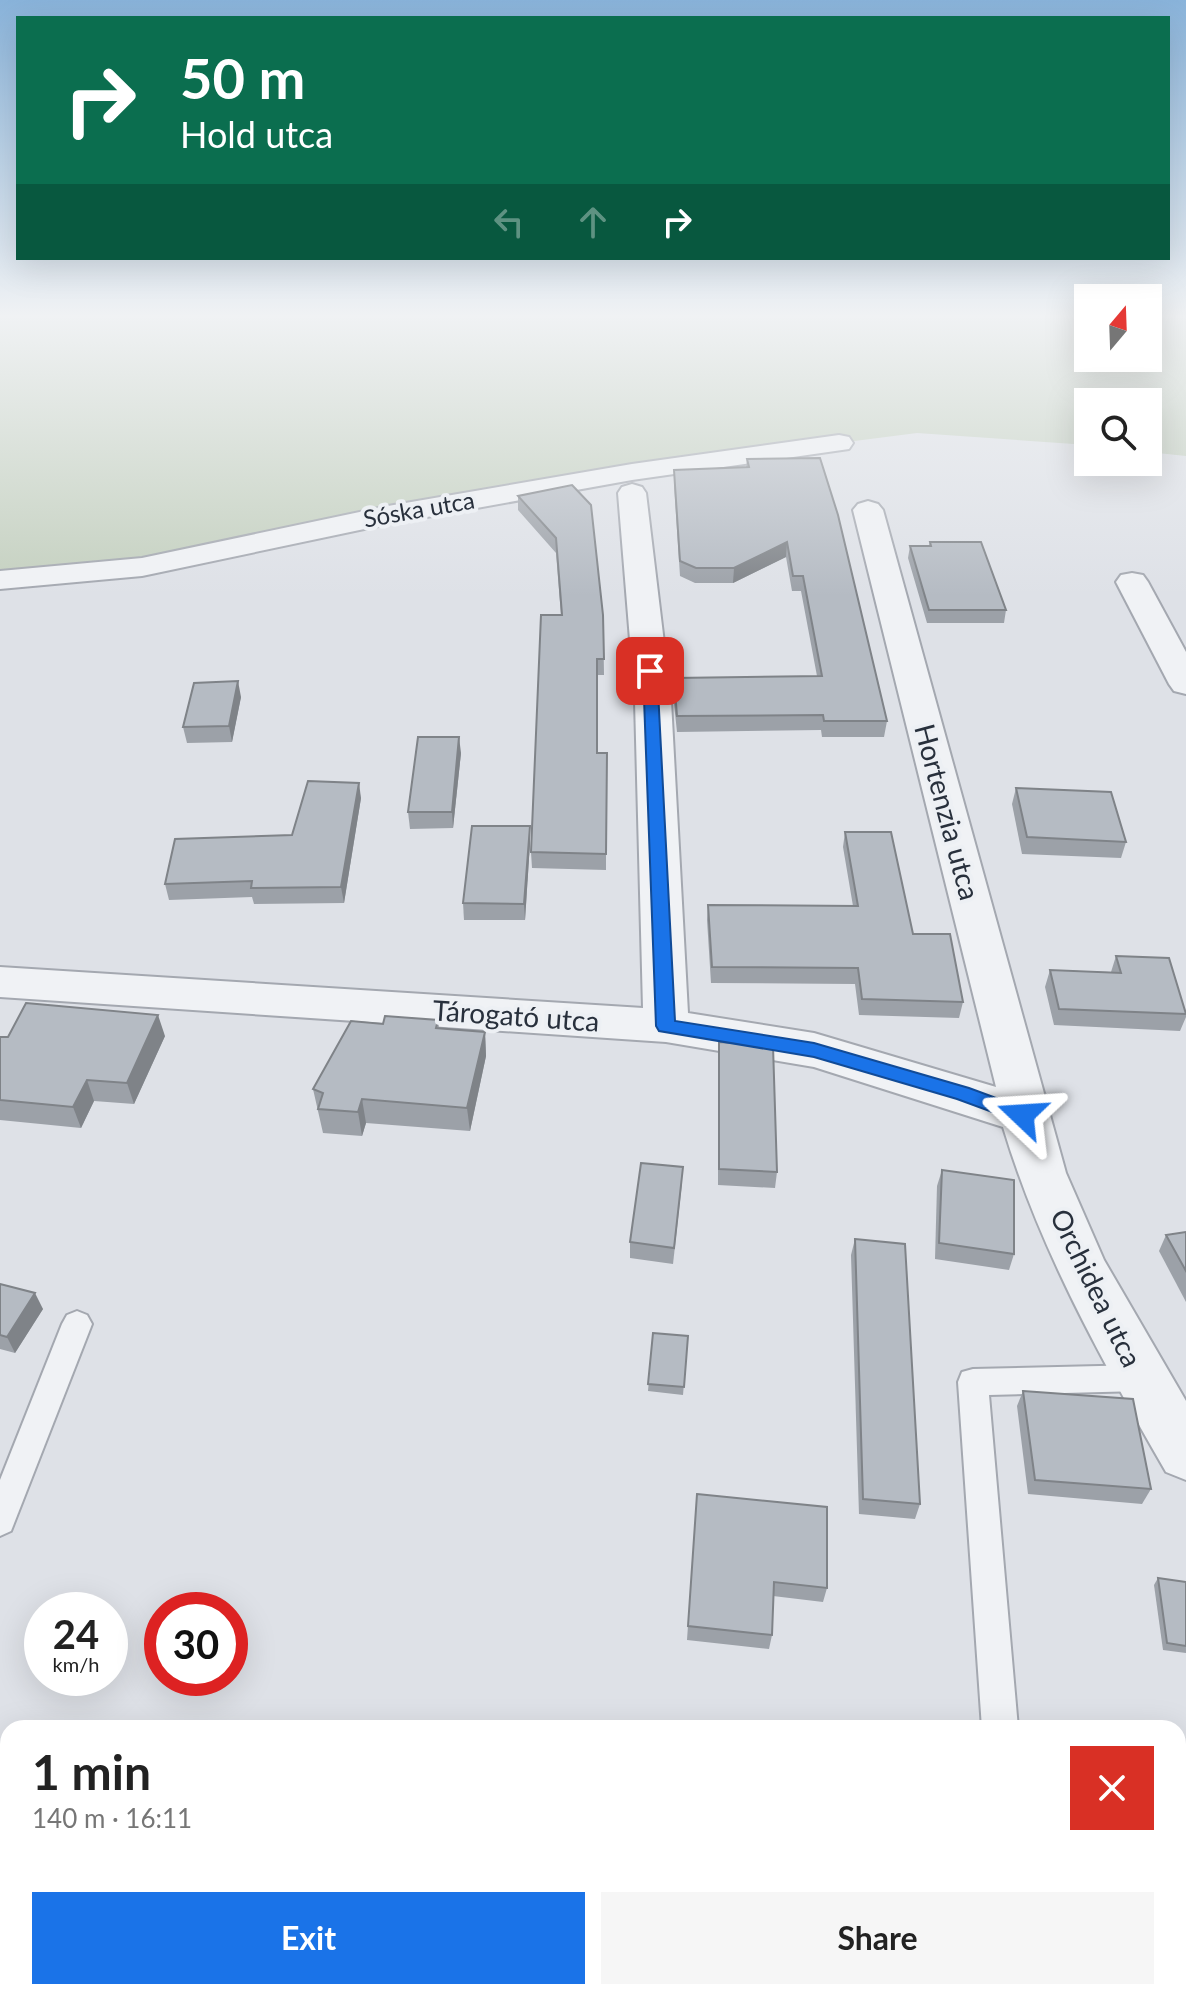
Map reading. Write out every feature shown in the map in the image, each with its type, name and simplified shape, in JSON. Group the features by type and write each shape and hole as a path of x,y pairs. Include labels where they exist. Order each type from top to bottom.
{"street":[{"name":"Sóska utca","path":"0,580 142,567 388,515 632,472 839,443"},
{"path":"632,493 653,701 666,1026"},
{"name":"Hortenzia utca","path":"868,510 1017,1078 1022,1115"},
{"path":"1132,582 1186,684"},
{"name":"Tárogató utca","path":"0,982 666,1026 814,1050 963,1094 1022,1115"},
{"name":"Orchidea utca","path":"1022,1115 1048,1188 1079,1259 1141,1378 1186,1453"}],"lane":[{"path":"0,1520 77,1324"},
{"path":"999,1720 973,1382 1141,1378"}],"green space":[{"path":"0,409 1074,409 1074,444 917,433 839,443 110,567 0,575"},
{"path":"1162,409 1186,409 1186,456 1162,453"}],"building":[{"path":"820,458 838,515 887,721 824,721 823,715 677,716 674,678 822,676 803,576 793,576 787,542 734,568 696,568 680,561 674,470 749,467 747,459"},
{"path":"572,485 591,505 603,615 604,659 597,659 597,753 607,753 606,854 531,852 541,615 562,615 556,538 518,496"},
{"path":"930,542 981,542 1006,610 929,610 910,546 931,546"},
{"path":"238,681 229,726 183,727 194,683"},
{"path":"418,737 459,737 452,812 408,812"},
{"path":"308,781 359,783 341,887 251,888 252,881 165,884 175,839 292,835"},
{"path":"1016,788 1111,792 1126,842 1027,837"},
{"path":"472,826 530,826 524,904 463,903"},
{"path":"845,832 891,832 913,934 950,934 963,1002 862,999 858,968 712,967 708,905 858,906"},
{"path":"1116,956 1169,958 1186,1014 1059,1009 1050,970 1121,973"},
{"path":"26,1003 158,1015 127,1083 87,1080 73,1107 0,1100 0,1037 8,1037"},
{"path":"385,1016 438,1020 436,1028 485,1032 467,1108 362,1099 358,1112 318,1109 323,1093 313,1089 351,1021 383,1024"},
{"path":"719,1042 773,1046 777,1172 719,1169"},
{"path":"641,1163 683,1167 674,1248 630,1242"},
{"path":"942,1170 1014,1180 1014,1254 939,1243"},
{"path":"1186,1232 1186,1271 1166,1235"},
{"path":"855,1239 905,1244 920,1504 863,1499"},
{"path":"0,1284 35,1293 7,1337 0,1335"},
{"path":"653,1333 688,1336 684,1387 648,1384"},
{"path":"1023,1391 1133,1399 1151,1489 1035,1480"},
{"path":"697,1494 827,1507 827,1588 774,1582 772,1635 688,1626"},
{"path":"1158,1578 1186,1582 1186,1646 1167,1643"}],"route":[{"path":"650,671 666,1026 814,1050 963,1094 1022,1115"}]}
